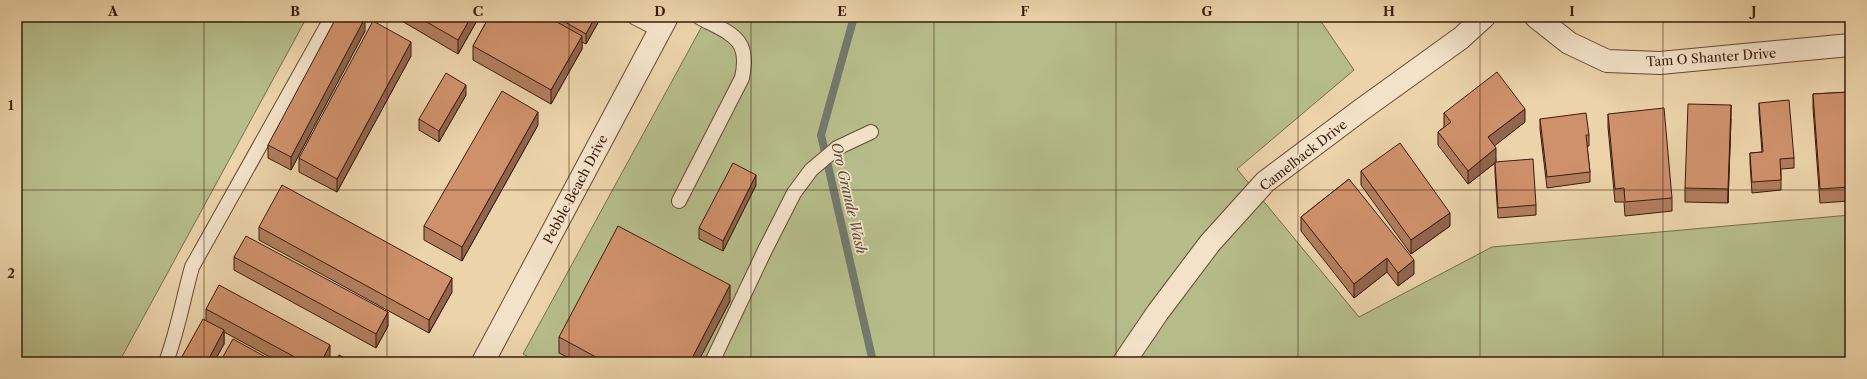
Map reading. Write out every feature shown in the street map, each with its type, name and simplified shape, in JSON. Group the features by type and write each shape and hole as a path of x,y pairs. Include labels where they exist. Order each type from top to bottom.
{"street":[{"name":"Camelback Drive","path":"1124,362 1158,312 1210,243 1265,182 1461,38 1484,17"},
{"name":"Tam O Shanter Drive","path":"1536,17 1569,43 1607,61 1660,63 1850,45"},
{"name":"Pebble Beach Drive","path":"483,362 663,24"}],"lane":[{"path":"166,362 177,333 192,267 332,17"},
{"path":"634,17 663,24"},
{"path":"679,201 742,78 746,62 743,47 737,39 699,17"},
{"path":"712,362 765,250 794,193 811,170 837,148 871,132"}],"green space":[{"path":"17,17 307,17 119,362 17,362"},
{"path":"707,17 1318,17 1354,70 1237,169 1359,317 1492,247 1850,215 1850,362 537,362 523,354"}],"building":[{"path":"339,17 365,18 291,157 268,145 336,18 338,19"},
{"path":"418,17 471,17 458,40"},
{"path":"489,17 548,17 582,36 551,90 473,46"},
{"path":"556,17 595,17 586,34"},
{"path":"373,21 411,42 337,179 299,158"},
{"path":"1497,72 1525,109 1488,137 1496,148 1468,171 1438,132 1451,122 1444,113"},
{"path":"446,73 466,85 439,131 419,119"},
{"path":"502,91 538,112 462,247 424,226"},
{"path":"1850,92 1850,187 1820,189 1813,94"},
{"path":"1789,100 1794,158 1780,159 1781,180 1752,182 1750,153 1763,152 1759,103"},
{"path":"1688,104 1731,105 1728,189 1685,188"},
{"path":"1664,108 1672,198 1625,202 1624,188 1615,189 1608,114"},
{"path":"1586,113 1589,135 1586,135 1590,172 1547,177 1540,119"},
{"path":"1400,143 1450,213 1411,240 1361,171"},
{"path":"1533,159 1536,205 1498,208 1495,162"},
{"path":"733,163 756,175 723,241 699,228"},
{"path":"1349,179 1414,260 1398,273 1387,258 1354,284 1301,217"},
{"path":"282,185 452,278 429,320 259,227"},
{"path":"618,226 730,285 690,362 605,362 559,337"},
{"path":"246,236 388,312 376,334 234,257"},
{"path":"219,285 330,345 321,362 304,362 206,309"},
{"path":"203,319 224,330 207,362 179,362"},
{"path":"233,339 273,361 220,362"},
{"path":"339,355 353,362 335,362"}],"waterway":[{"name":"Oro Grande Wash","path":"854,17 821,135 873,362"}]}
